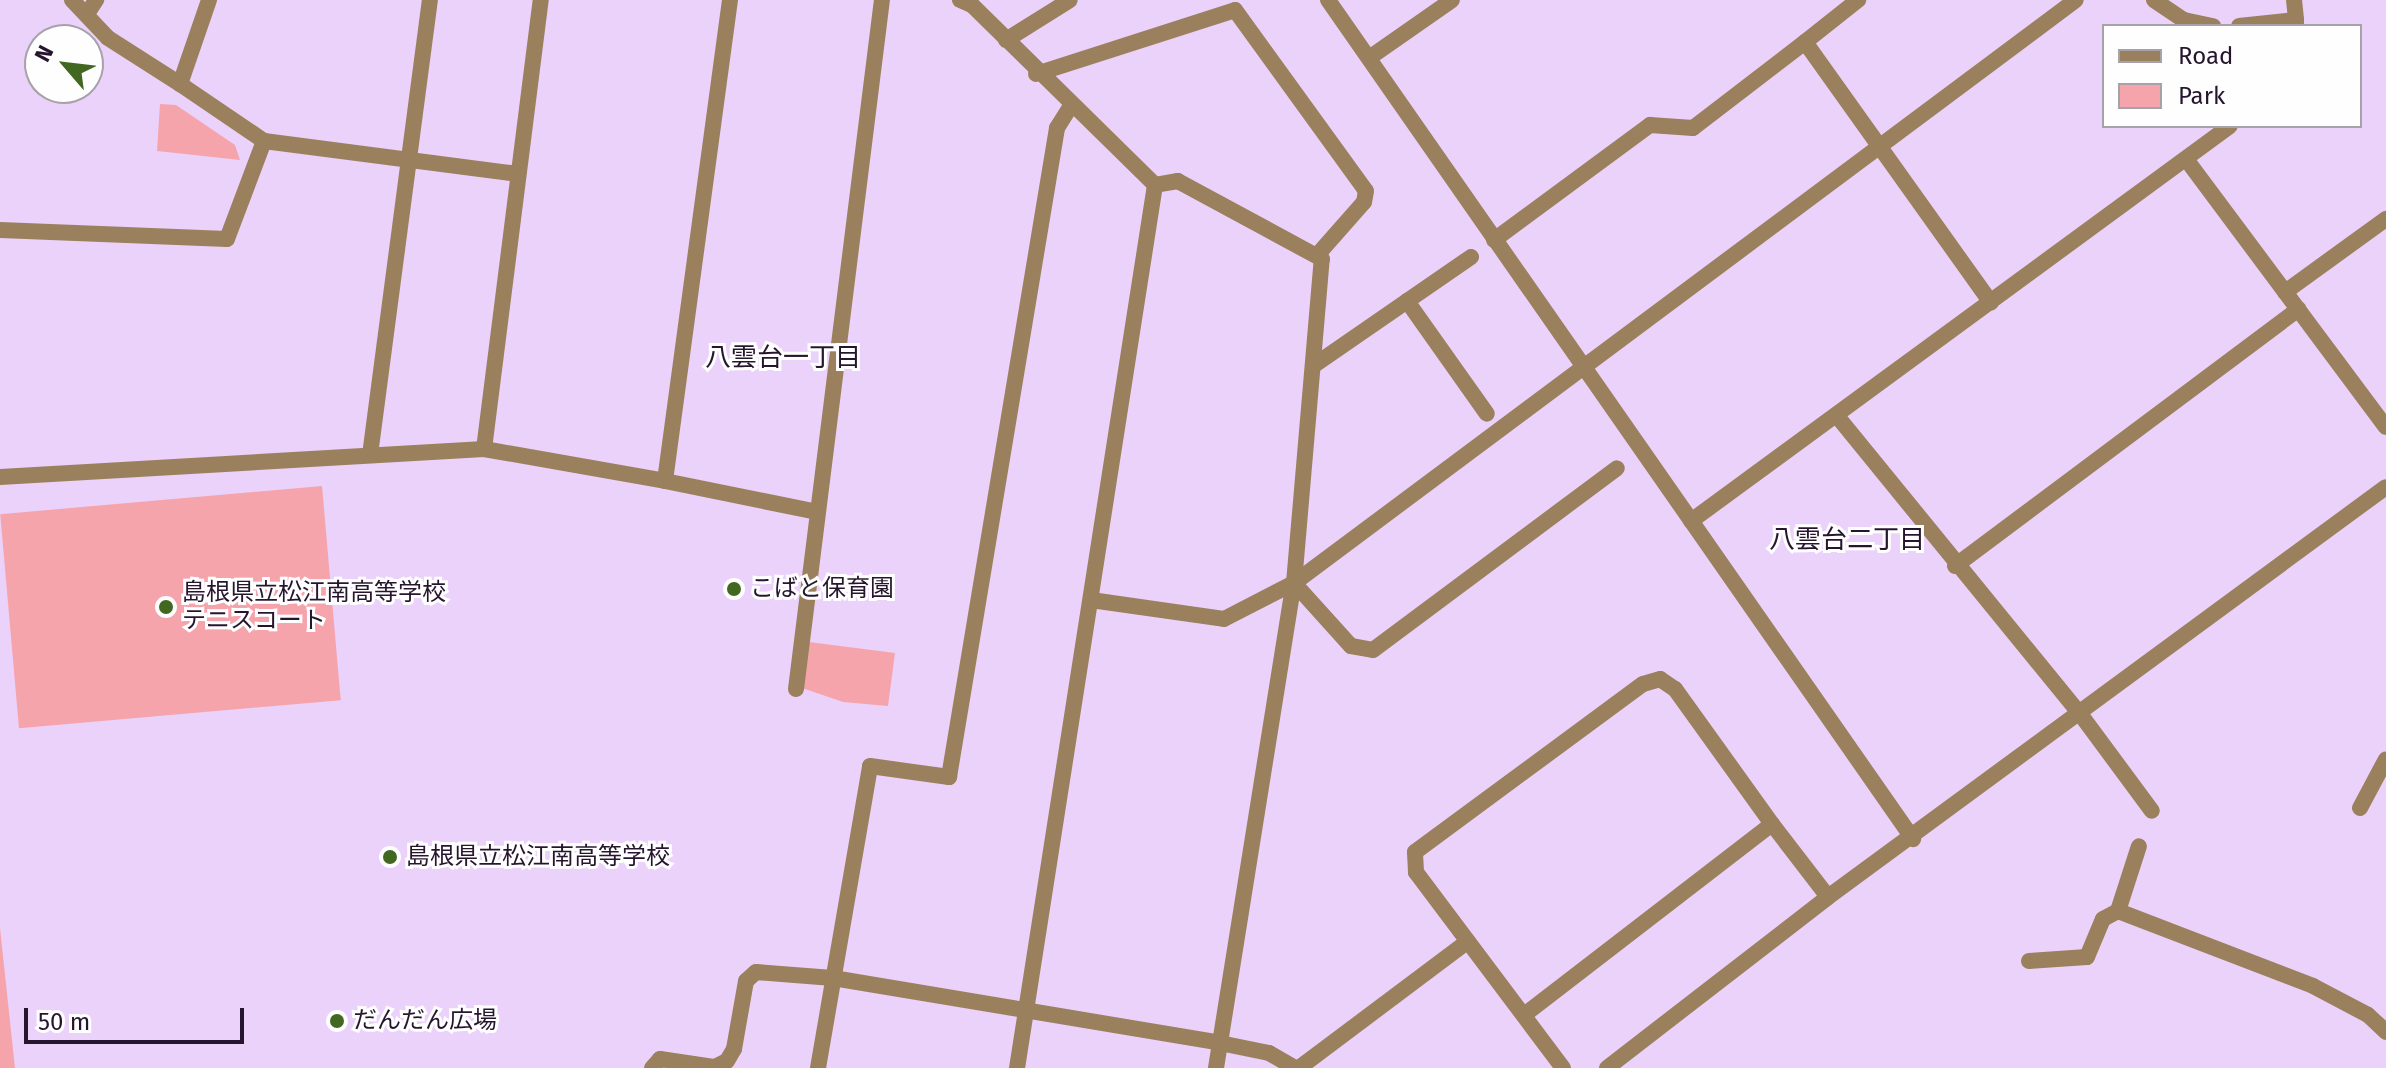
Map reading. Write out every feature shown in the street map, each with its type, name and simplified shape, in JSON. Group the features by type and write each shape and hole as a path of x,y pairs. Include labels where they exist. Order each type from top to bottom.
{"street":[{"path":"72,0 92,7 108,38 264,141 409,163 517,174"},
{"path":"180,84 209,0"},
{"path":"370,455 430,0"},
{"path":"484,449 541,0"},
{"path":"665,481 730,0"},
{"path":"796,689 882,0"},
{"path":"1006,40 1070,0"},
{"path":"1328,0 1913,839"},
{"path":"1369,58 1452,0"},
{"path":"1494,240 1650,125 1693,128 1858,0"},
{"path":"1091,600 1224,619 1294,583 2076,0"},
{"path":"2154,0 2184,20 2203,24"},
{"path":"2294,0 2296,23"},
{"path":"968,2 1036,74 1155,185"},
{"path":"1036,74 1235,10 1366,191 1364,202 1319,253 1313,366 1294,583 1216,1068"},
{"path":"1805,42 1991,303"},
{"path":"818,1068 870,766 949,777 1057,128 1071,106"},
{"path":"1691,521 2227,128"},
{"path":"0,230 227,239 264,141"},
{"path":"2186,159 2386,427"},
{"path":"1155,185 1178,181 1319,253"},
{"path":"1017,1068 1155,185"},
{"path":"2285,292 2386,219"},
{"path":"1313,366 1471,257"},
{"path":"1407,301 1487,414"},
{"path":"1955,566 2298,309"},
{"path":"1837,416 1955,566 2078,711 2152,811"},
{"path":"0,477 484,449 817,512"},
{"path":"1294,583 1351,646 1373,650 1617,468"},
{"path":"1607,1068 1828,897 1913,839 2078,711 2386,487"},
{"path":"1563,1068 1416,872 1415,852 1652,680 1675,689 1828,897"},
{"path":"2360,808 2386,759"},
{"path":"1524,1015 1772,824"},
{"path":"2029,961 2087,957 2103,919 2118,911 2139,846"},
{"path":"2118,911 2313,986 2368,1015 2386,1032"},
{"path":"652,1068 660,1059 715,1067 727,1061 750,975 833,978 1027,1014 1220,1043 1269,1053 1297,1068 1468,941"}],"green space":[{"path":"160,104 176,105 235,145 240,160 157,151"},
{"name":"島根県立松江南高等学校 テニスコート","path":"322,486 341,700 19,728 0,514"},
{"path":"809,642 895,653 888,706 843,702 802,688"},
{"path":"0,928 15,1068 0,1068"}],"place":[{"name":"こばと保育園","path":"734,589"},
{"name":"島根県立松江南高等学校 テニスコート","path":"166,607"},
{"name":"島根県立松江南高等学校","path":"390,857"},
{"name":"だんだん広場","path":"337,1021"}],"district":[{"name":"八雲台一丁目","path":"783,358"},
{"name":"八雲台二丁目","path":"1847,540"}]}
